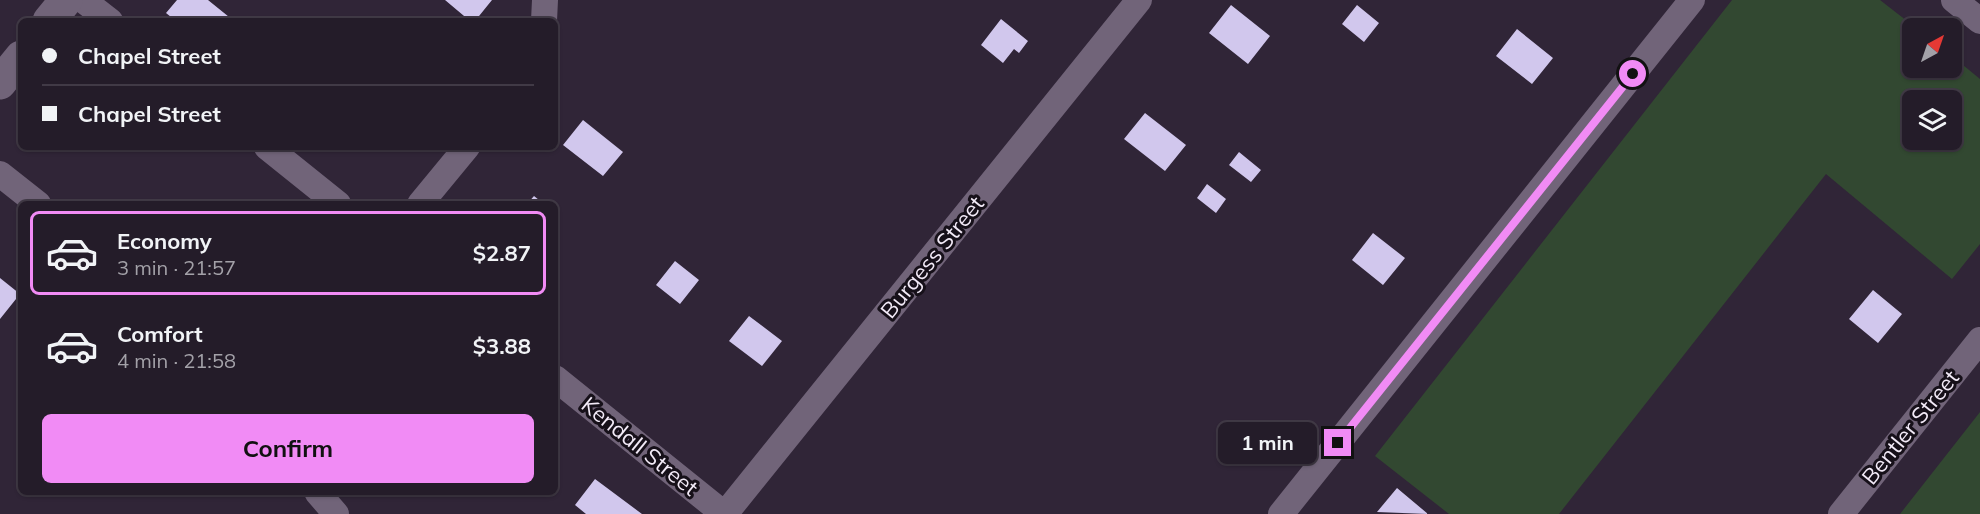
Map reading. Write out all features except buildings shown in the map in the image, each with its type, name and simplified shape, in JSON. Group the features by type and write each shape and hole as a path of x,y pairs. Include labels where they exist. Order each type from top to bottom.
{"main road":[{"path":"51,18 66,0"},
{"path":"0,83 18,61"}],"street":[{"path":"83,0 106,18"},
{"path":"544,18 545,0"},
{"name":"Burgess Street","path":"725,514 1139,0"},
{"path":"1281,514 1692,0"},
{"path":"1954,0 1980,21"},
{"path":"271,150 334,201"},
{"path":"422,201 465,150"},
{"path":"0,174 34,201"},
{"name":"Bentler Street","path":"1841,514 1980,340"},
{"name":"Kendall Street","path":"558,380 725,514"},
{"path":"320,495 336,514"}],"green space":[{"path":"1732,0 1880,0 1903,18 1902,78 1962,78 1962,64 1980,79 1980,244 1952,279 1826,174 1559,514 1449,514 1375,456"},
{"path":"1980,412 1980,514 1900,514"}],"route":[{"path":"1338,443 1633,74"}]}
